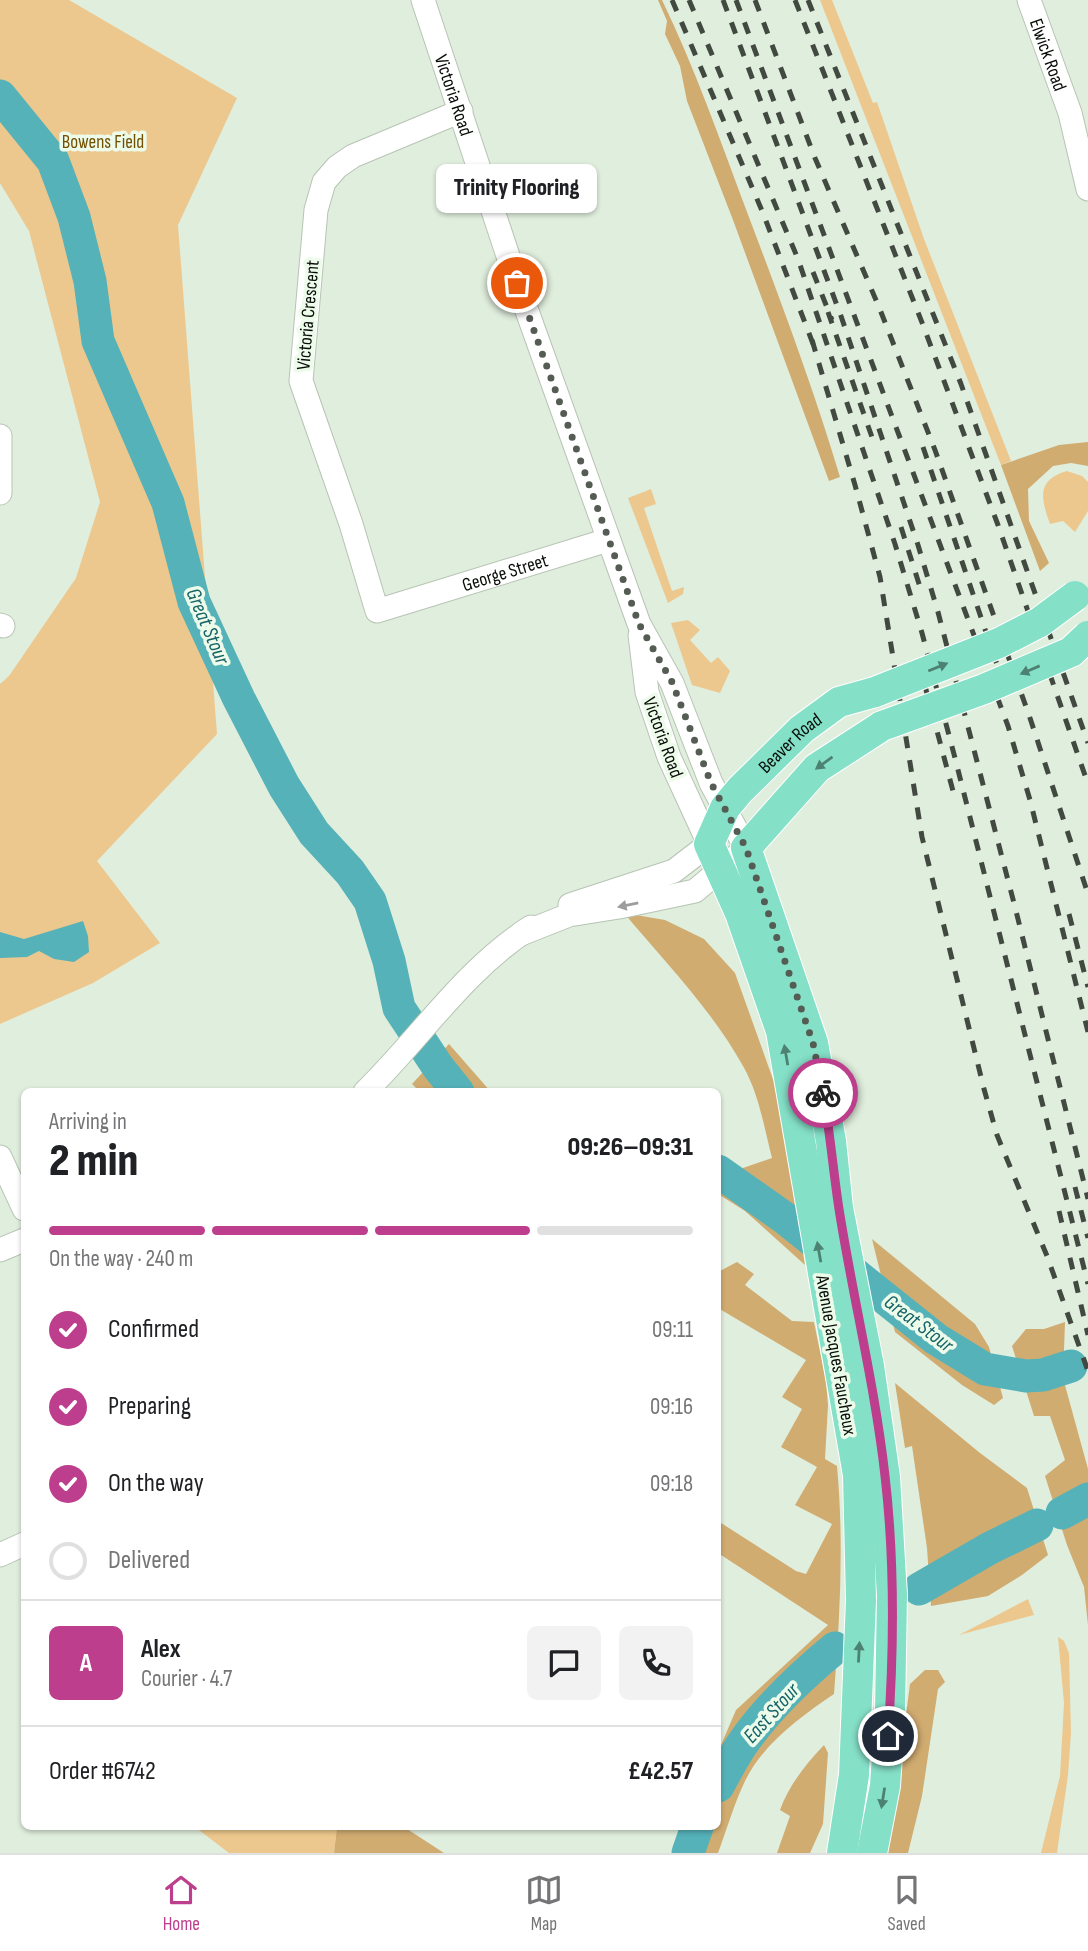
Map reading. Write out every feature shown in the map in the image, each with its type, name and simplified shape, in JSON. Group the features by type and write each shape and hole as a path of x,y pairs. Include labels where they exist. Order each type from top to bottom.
{"main road":[{"name":"Beaver Road","path":"715,857 725,808 802,729 839,702 875,692 999,643 1040,622 1081,591"},
{"name":"Beaver Road","path":"746,848 817,768 882,726 984,689 1071,652 1088,636"},
{"name":"Avenue Jacques Faucheux","path":"746,848 813,1043 831,1141 838,1208 869,1366 872,1476 861,1600 851,1805 842,1853"},
{"name":"Avenue Jacques Faucheux","path":"715,857 740,913 782,1031 835,1343 872,1476 892,1595 890,1712 884,1786 872,1853"},
{"path":"824,1853 848,1779 856,1734"}],"street":[{"name":"Victoria Road","path":"423,0 517,283 639,624 672,682 711,783 746,848"},
{"name":"Elwick Road","path":"1029,0 1070,113 1083,136 1088,189"},
{"name":"Victoria Crescent","path":"400,603 377,611 351,524 301,381 316,210 324,182 345,161 461,111"},
{"path":"0,436 0,493"},
{"name":"George Street","path":"400,603 608,540"},
{"name":"Victoria Road","path":"639,624 648,692 669,757 715,857"},
{"name":"Beaver Road","path":"369,1088 459,987 499,949 521,934 569,915 695,891 715,857 746,848"},
{"path":"0,1157 21,1202"},
{"path":"0,1250 21,1241"},
{"path":"0,1555 21,1545"}],"green space":[{"name":"Bowens Field","path":"0,0 69,0 237,98 178,225 217,734 97,861 160,943 93,983 0,1024 0,684 9,676 76,578 100,502 29,231 0,183"},
{"path":"820,0 832,0 873,103 877,102 924,239 1011,461 1001,465"},
{"path":"1067,471 1082,476 1088,482 1088,511 1075,532 1063,521 1050,524 1043,499 1050,480"},
{"path":"651,489 656,504 644,508 672,591 684,587 683,594 668,603 628,498"},
{"path":"688,620 700,630 690,640 711,663 718,657 730,671 720,693 692,685 671,623"},
{"path":"1028,1599 1034,1615 959,1635"},
{"path":"1058,1637 1064,1641 1069,1653 1071,1733 1068,1775 1057,1853 1041,1853 1060,1776 1064,1703"},
{"path":"199,1830 337,1830 334,1853 229,1853"}],"shaded area":[{"path":"658,0 662,0 707,104 796,343 840,477 829,481 687,101 680,66 665,34 667,21"},
{"path":"1088,442 1088,466 1071,463 1053,466 1028,489 1029,521 1049,563 1040,571 1001,465 1059,445"},
{"path":"624,913 665,920 704,939 735,973 779,1096 805,1265 745,1211 721,1196 721,1160 740,1169 772,1158 749,1077 731,1045 687,987"},
{"path":"449,1044 488,1088 416,1088 412,1084"},
{"path":"872,1239 975,1324 989,1347 1003,1398 994,1405 962,1385 895,1332"},
{"path":"737,1262 754,1274 745,1285 792,1321 814,1322 828,1405 825,1459 837,1466 839,1494 840,1580 834,1694 796,1722 762,1755 745,1781 718,1853 673,1853 684,1830 721,1830 721,1745 736,1710 828,1625 721,1555 721,1523 796,1571 806,1574 832,1524 795,1505 817,1467 781,1447 802,1409 782,1397 806,1360 721,1310 721,1270"},
{"path":"1065,1322 1063,1378 1088,1469 1088,1625 1084,1587 1067,1545 1045,1476 1065,1460 1050,1416 1034,1416 1012,1346 1026,1329 1044,1329"},
{"path":"895,1383 1027,1488 1048,1555 988,1596 931,1606 927,1548 912,1446 905,1448"},
{"path":"925,1670 938,1670 945,1682 938,1689 922,1796 908,1853 881,1853 895,1799 910,1684"},
{"path":"824,1745 828,1753 823,1824 810,1853 777,1853 790,1816 780,1810 799,1775"},
{"path":"337,1830 409,1830 444,1853 334,1853"}],"water":[{"path":"83,921 89,952 74,962 54,959 39,951 27,957 0,958 0,932 24,939"}],"waterway":[{"name":"Great Stour","path":"0,96 53,161 74,217 90,281 98,341 168,503 194,602 239,699 284,786 314,833 350,872 370,901 389,961 399,1008 455,1088"},
{"name":"Great Stour","path":"721,1173 786,1219 936,1339 985,1369 1026,1376 1043,1375 1071,1366"},
{"name":"East Stour","path":"1062,1513 1088,1499"},
{"name":"East Stour","path":"919,1589 990,1548 1037,1525"},
{"name":"East Stour","path":"721,1781 739,1748 763,1717 835,1648"},
{"name":"East Stour","path":"688,1853 696,1830"}],"railway":[{"path":"672,0 763,213 815,349"},
{"path":"689,0 798,259 895,544 955,758 1088,1284"},
{"path":"723,0 841,316 918,545 1015,907 1088,1199"},
{"path":"736,0 1008,726 1030,800 1088,1032"},
{"path":"755,0 815,158 879,307 935,450 1030,718 1088,894"},
{"path":"795,0 923,325 998,525 1088,784"},
{"path":"808,0 961,384 1088,743"},
{"path":"813,272 832,320"},
{"path":"828,312 873,440"},
{"path":"812,340 880,577 922,837 984,1089 997,1135 1047,1256 1088,1371"},
{"path":"923,447 1004,685"},
{"path":"901,527 920,587"},
{"path":"925,686 953,791"},
{"path":"1069,914 1088,987"},
{"path":"1075,1187 1088,1238"},
{"path":"1059,1211 1088,1335"}],"way so far":[{"path":"517,283 639,624 672,682 711,783 746,848 813,1043 823,1093"}],"place":[{"name":"Trinity Flooring","path":"517,283"}],"route":[{"path":"823,1093 838,1208 869,1366 886,1477 892,1595 888,1736"}]}
